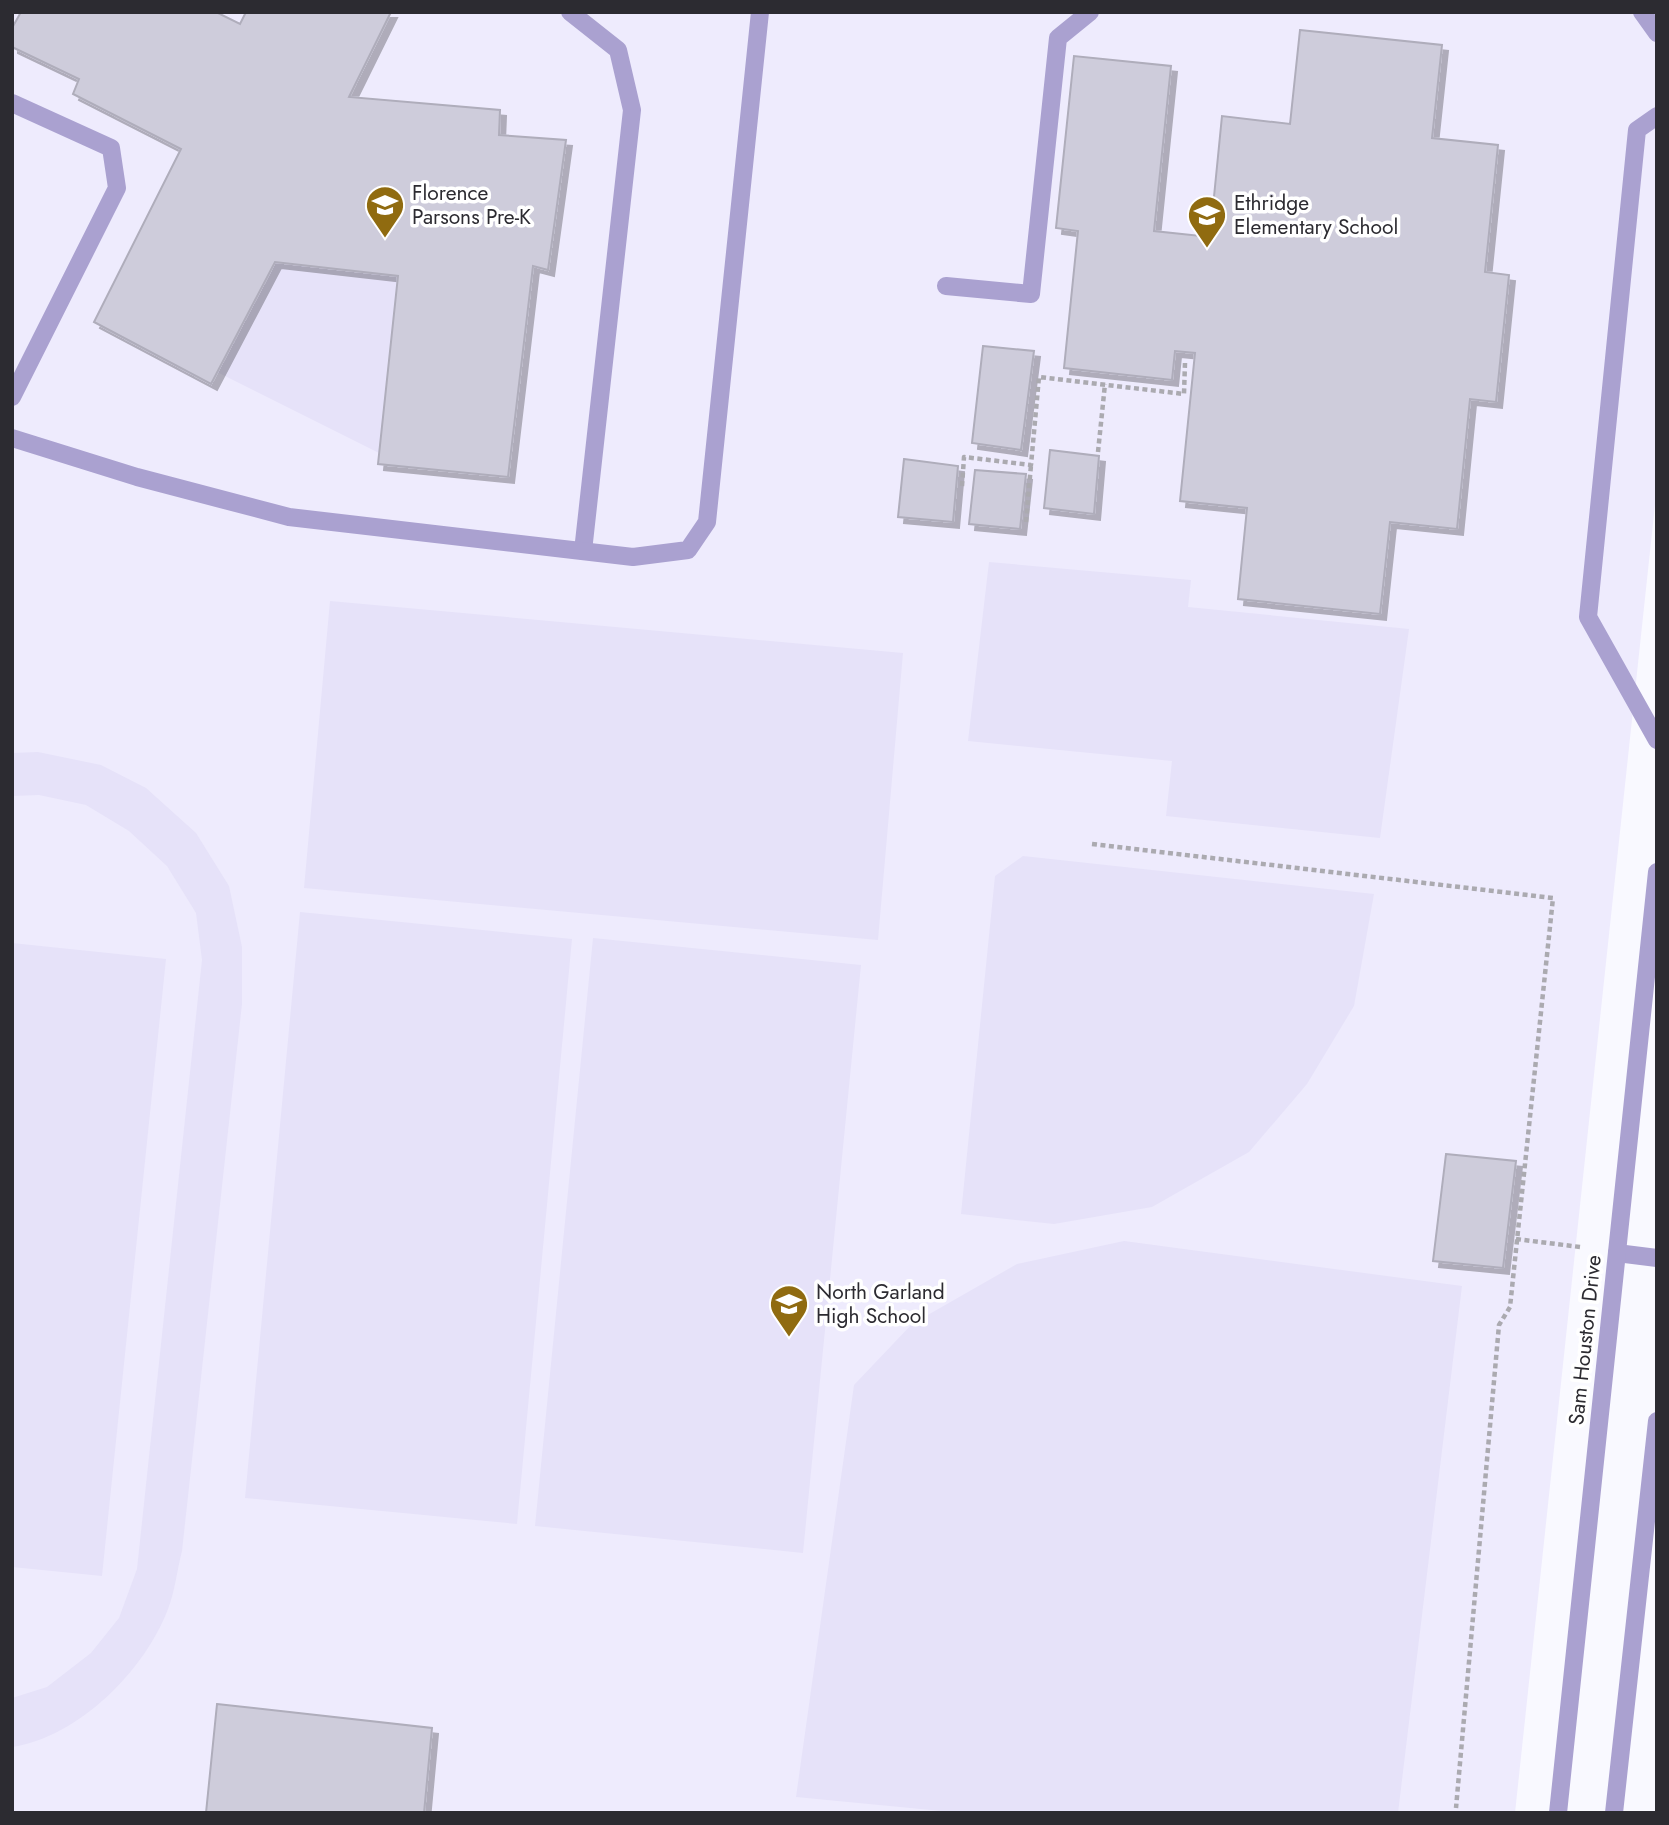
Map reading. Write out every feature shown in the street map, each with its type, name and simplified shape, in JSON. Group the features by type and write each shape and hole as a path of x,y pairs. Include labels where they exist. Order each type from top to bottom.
{"street":[{"path":"570,12 618,50 632,110 583,551"},
{"path":"12,438 137,477 289,517 633,556 688,550 707,522 760,12"},
{"path":"946,286 1031,294 1058,38 1090,12"},
{"path":"1642,12 1657,33"},
{"path":"12,103 111,148 117,188 12,397"},
{"path":"1657,116 1637,130 1588,617 1657,740"},
{"name":"Sam Houston Drive","path":"1558,1813 1657,872"},
{"path":"1617,1253 1657,1258"},
{"path":"1614,1813 1657,1421"}],"path":[{"path":"1026,522 1040,376 1184,394 1185,363"},
{"path":"1098,452 1105,384"},
{"path":"962,486 964,457 1031,465"},
{"path":"1092,845 1553,898 1510,1307 1499,1325 1456,1808"},
{"path":"1516,1238 1580,1247"}],"shaded area":[{"name":"North Garland High School","path":"12,12 1657,12 1657,486 1515,1813 12,1813"},
{"path":"275,262 398,276 379,453 217,372"},
{"path":"989,562 1191,580 1188,607 1409,629 1380,838 1166,816 1172,761 968,741"},
{"path":"330,601 903,653 878,940 304,888"},
{"path":"38,752 101,765 146,788 196,833 229,886 242,947 242,1004 182,1551 168,1609 143,1655 106,1697 61,1730 37,1741 12,1747 12,1698 47,1687 91,1653 119,1618 137,1569 202,960 196,913 167,866 129,831 86,805 39,795 12,796 12,753"},
{"path":"1023,856 1374,894 1354,1006 1307,1084 1249,1152 1152,1207 1054,1224 961,1214 995,876"},
{"path":"300,912 572,939 517,1524 245,1498"},
{"path":"593,938 861,965 803,1553 535,1526"},
{"path":"12,943 166,959 102,1576 12,1567"},
{"path":"1124,1241 1462,1286 1398,1813 962,1813 796,1797 854,1385 912,1324 1017,1264"}],"building":[{"name":"Florence Parsons Pre-K","path":"21,12 216,12 240,24 246,12 391,12 349,97 500,110 499,135 566,140 548,270 533,266 508,477 378,464 398,276 275,262 211,384 94,322 181,149 73,94 79,79 12,47 12,28"},
{"name":"Ethridge Elementary School","path":"1300,30 1442,45 1432,138 1498,145 1485,272 1509,275 1496,402 1470,399 1457,529 1390,522 1380,614 1238,599 1247,508 1180,501 1195,353 1175,351 1172,380 1064,368 1078,231 1056,228 1074,56 1171,66 1154,231 1210,237 1222,116 1290,124"},
{"path":"983,346 1034,351 1021,450 972,443"},
{"path":"1050,450 1099,456 1094,514 1044,508"},
{"path":"904,459 958,466 953,522 898,517"},
{"path":"975,470 1026,474 1020,529 969,524"},
{"path":"1446,1154 1516,1161 1503,1268 1433,1261"},
{"path":"217,1704 432,1728 424,1813 206,1813"}],"place":[{"name":"Florence Parsons Pre-K","path":"385,239"},
{"name":"Ethridge Elementary School","path":"1207,249"},
{"name":"North Garland High School","path":"789,1338"}]}
